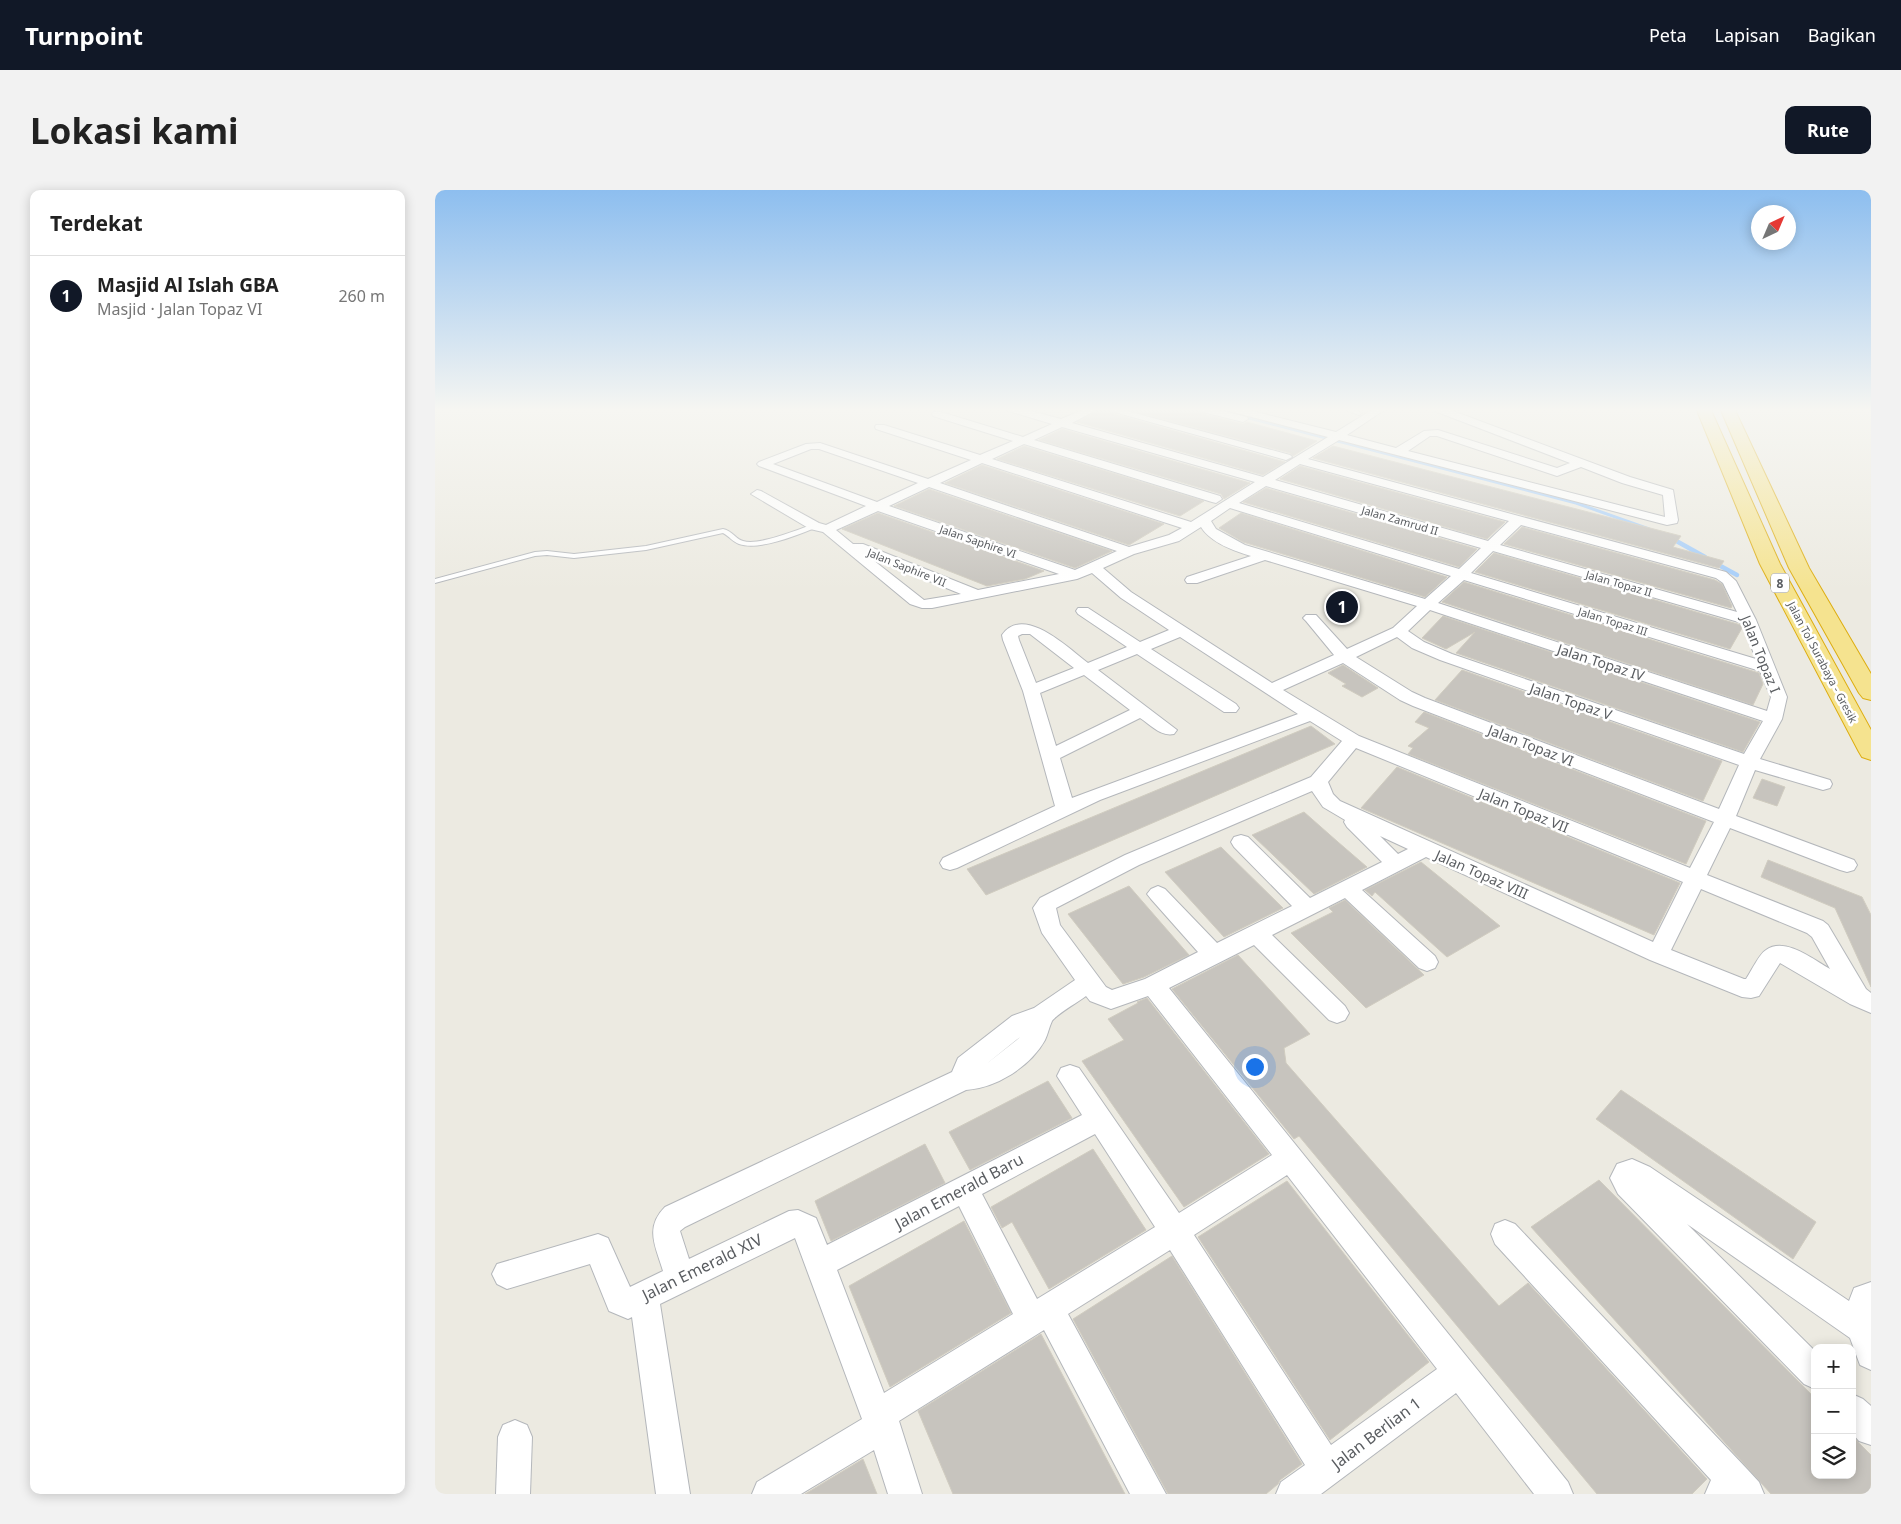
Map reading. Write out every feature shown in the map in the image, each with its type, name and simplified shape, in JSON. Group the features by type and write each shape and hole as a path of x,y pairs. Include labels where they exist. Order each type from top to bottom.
{"highway":[{"name":"Jalan Tol Surabaya - Gresik","path":"1729,469 1770,564 1871,752"},
{"name":"Jalan Tol Surabaya - Gresik","path":"1754,469 1799,568 1871,694"}],"street":[{"name":"Jalan Saphire VI","path":"775,469 1077,575"},
{"name":"Jalan Saphire VI","path":"890,469 931,482"},
{"path":"827,531 960,469"},
{"path":"1007,469 1178,522 1198,523"},
{"path":"1117,469 1216,499"},
{"name":"Jalan Zamrud II","path":"1219,469 1491,547"},
{"path":"1161,542 1161,534 1178,522 1270,469"},
{"path":"757,494 827,531 922,604 931,604 1077,575 1129,551 1174,538 1265,481 1279,469"},
{"name":"Jalan Topaz I","path":"1332,469 1721,575 1729,581 1748,620 1765,667 1779,697 1773,718 1749,762 1725,818 1658,954"},
{"path":"1449,469 1597,511"},
{"path":"1458,469 1582,498 1667,521 1672,520 1669,493 1596,469"},
{"path":"1547,469 1557,472 1565,469"},
{"path":"1582,498 1626,480"},
{"path":"931,482 1129,551"},
{"name":"Jalan Topaz III","path":"1229,504 1765,667"},
{"path":"1271,690 1398,631 1461,575 1518,520"},
{"name":"Jalan Topaz IV","path":"1198,523 1241,548 1428,605 1773,718"},
{"name":"Jalan Saphire VII","path":"827,531 977,595"},
{"name":"Jalan Topaz II","path":"1491,547 1748,620"},
{"path":"1192,580 1267,555"},
{"name":"Jalan Topaz VII","path":"1094,568 1126,595 1271,690 1353,740 1815,927 1820,931 1865,1000"},
{"path":"1083,611 1230,708"},
{"name":"Jalan Topaz VI","path":"1311,618 1345,656 1406,696 1419,702 1847,865"},
{"path":"1065,808 1031,691 1011,640 1010,635 1013,632 1026,628 1035,631 1168,730"},
{"path":"1031,691 1181,631"},
{"name":"Jalan Topaz V","path":"1398,631 1418,645 1446,658 1749,762 1823,784"},
{"path":"1050,756 1142,710"},
{"path":"950,863 1093,796 1312,715"},
{"path":"1353,740 1318,781 1132,860 1048,903 1043,908 1050,926 1098,994 1111,1000 1153,985 1426,849"},
{"name":"Jalan Topaz VIII","path":"1318,781 1327,803 1344,812 1658,954 1742,988 1751,989 1773,956 1779,954 1791,957 1865,1000"},
{"path":"1344,812 1396,864"},
{"path":"1241,842 1307,908"},
{"path":"1347,888 1427,962"},
{"path":"1158,894 1214,955"},
{"path":"1256,933 1337,1013"},
{"path":"680,1278 666,1231 668,1224 675,1217 963,1079 981,1078 995,1072 1027,1046 1036,1034 1042,1015 1089,982"},
{"path":"1153,985 1556,1494"},
{"path":"1070,1076 1174,1230 1327,1469"},
{"name":"Jalan Emerald Baru","path":"819,1264 1099,1119"},
{"path":"769,1494 1040,1314 1290,1159"},
{"path":"1811,1368 1628,1185 1624,1178 1627,1173 1633,1172 1641,1176 1866,1341"},
{"path":"965,1188 1149,1494"},
{"name":"Jalan Emerald XIV","path":"507,1274 598,1248 620,1300 628,1304 789,1225 798,1224 806,1228 819,1264"},
{"path":"1505,1234 1735,1490"},
{"path":"819,1264 880,1420 905,1494"},
{"path":"645,1296 673,1494"},
{"path":"1866,1341 1862,1308 1865,1299 1871,1297"},
{"name":"Jalan Berlian 1","path":"1293,1494 1459,1372"},
{"path":"1856,1414 1871,1429"},
{"path":"513,1494 515,1437"}],"lane":[{"path":"435,581 535,554 547,553 574,556 646,548 723,530 730,532 738,542 746,544 785,536 827,531"}],"building":[{"path":"974,469 994,469 1164,524 1129,545 945,483"},
{"path":"1029,469 1099,469 1204,501 1180,516"},
{"path":"1136,469 1201,469 1250,483 1224,499 1221,494"},
{"path":"1241,469 1273,469 1263,475"},
{"path":"1296,469 1310,469 1505,522 1487,539 1280,479"},
{"path":"1353,469 1421,469 1681,536 1673,547 1724,561 1719,568"},
{"path":"1266,488 1477,549 1459,567 1243,502"},
{"path":"929,489 1112,551 1075,568 894,506"},
{"path":"878,513 1044,571 1025,579 987,586 842,529"},
{"path":"1241,513 1447,577 1425,597 1243,542 1219,528"},
{"path":"1522,527 1715,580 1722,584 1732,606 1731,608 1504,544"},
{"path":"1494,553 1741,625 1742,628 1730,649 1475,572"},
{"path":"1464,582 1759,673 1763,684 1753,705 1442,602"},
{"path":"1443,616 1760,722 1743,752 1456,653 1475,632 1446,649 1422,638"},
{"path":"1343,665 1378,688 1362,697 1342,686 1346,684 1328,673"},
{"path":"1462,670 1722,761 1703,801 1435,700"},
{"path":"1424,712 1706,821 1686,864 1408,754 1413,748 1408,746 1429,728 1415,722"},
{"path":"1311,726 1335,744 986,895 967,869"},
{"path":"1397,767 1680,883 1654,935 1361,808"},
{"path":"1762,779 1785,787 1777,806 1753,798"},
{"path":"1304,812 1367,867 1314,894 1252,835"},
{"path":"1221,847 1283,908 1224,937 1165,872"},
{"path":"1768,860 1862,897 1871,915 1871,987 1835,908 1761,877"},
{"path":"1421,862 1500,926 1447,957 1375,892 1372,896 1365,890"},
{"path":"1129,886 1189,955 1144,977 1123,984 1068,914"},
{"path":"1345,900 1424,975 1366,1008 1291,933 1333,912 1329,908"},
{"path":"1238,955 1310,1034 1284,1048 1286,1063 1499,1306 1528,1283 1707,1479 1692,1494 1597,1494 1299,1136 1294,1139 1172,989"},
{"path":"1147,998 1269,1154 1184,1207 1082,1061 1124,1040 1108,1019"},
{"path":"1048,1081 1072,1118 970,1170 949,1132"},
{"path":"1621,1090 1816,1222 1793,1259 1596,1119"},
{"path":"925,1144 945,1183 831,1241 815,1201"},
{"path":"1093,1149 1146,1230 1049,1289 1012,1222 1002,1228 991,1207"},
{"path":"1599,1180 1811,1394 1811,1479 1856,1479 1856,1440 1871,1455 1871,1494 1771,1494 1531,1227"},
{"path":"1287,1181 1429,1362 1330,1440 1198,1237"},
{"path":"964,1221 1011,1313 890,1387 849,1286"},
{"path":"1172,1256 1302,1464 1280,1480 1266,1494 1168,1494 1073,1319"},
{"path":"1041,1334 1125,1494 953,1494 918,1411"},
{"path":"863,1459 877,1494 805,1494"}],"waterway":[{"path":"1445,469 1576,503 1649,529"},
{"path":"1671,538 1705,557"},
{"path":"1715,563 1737,575"}],"place":[{"name":"Masjid Al Islah GBA","path":"1342,607"}]}
